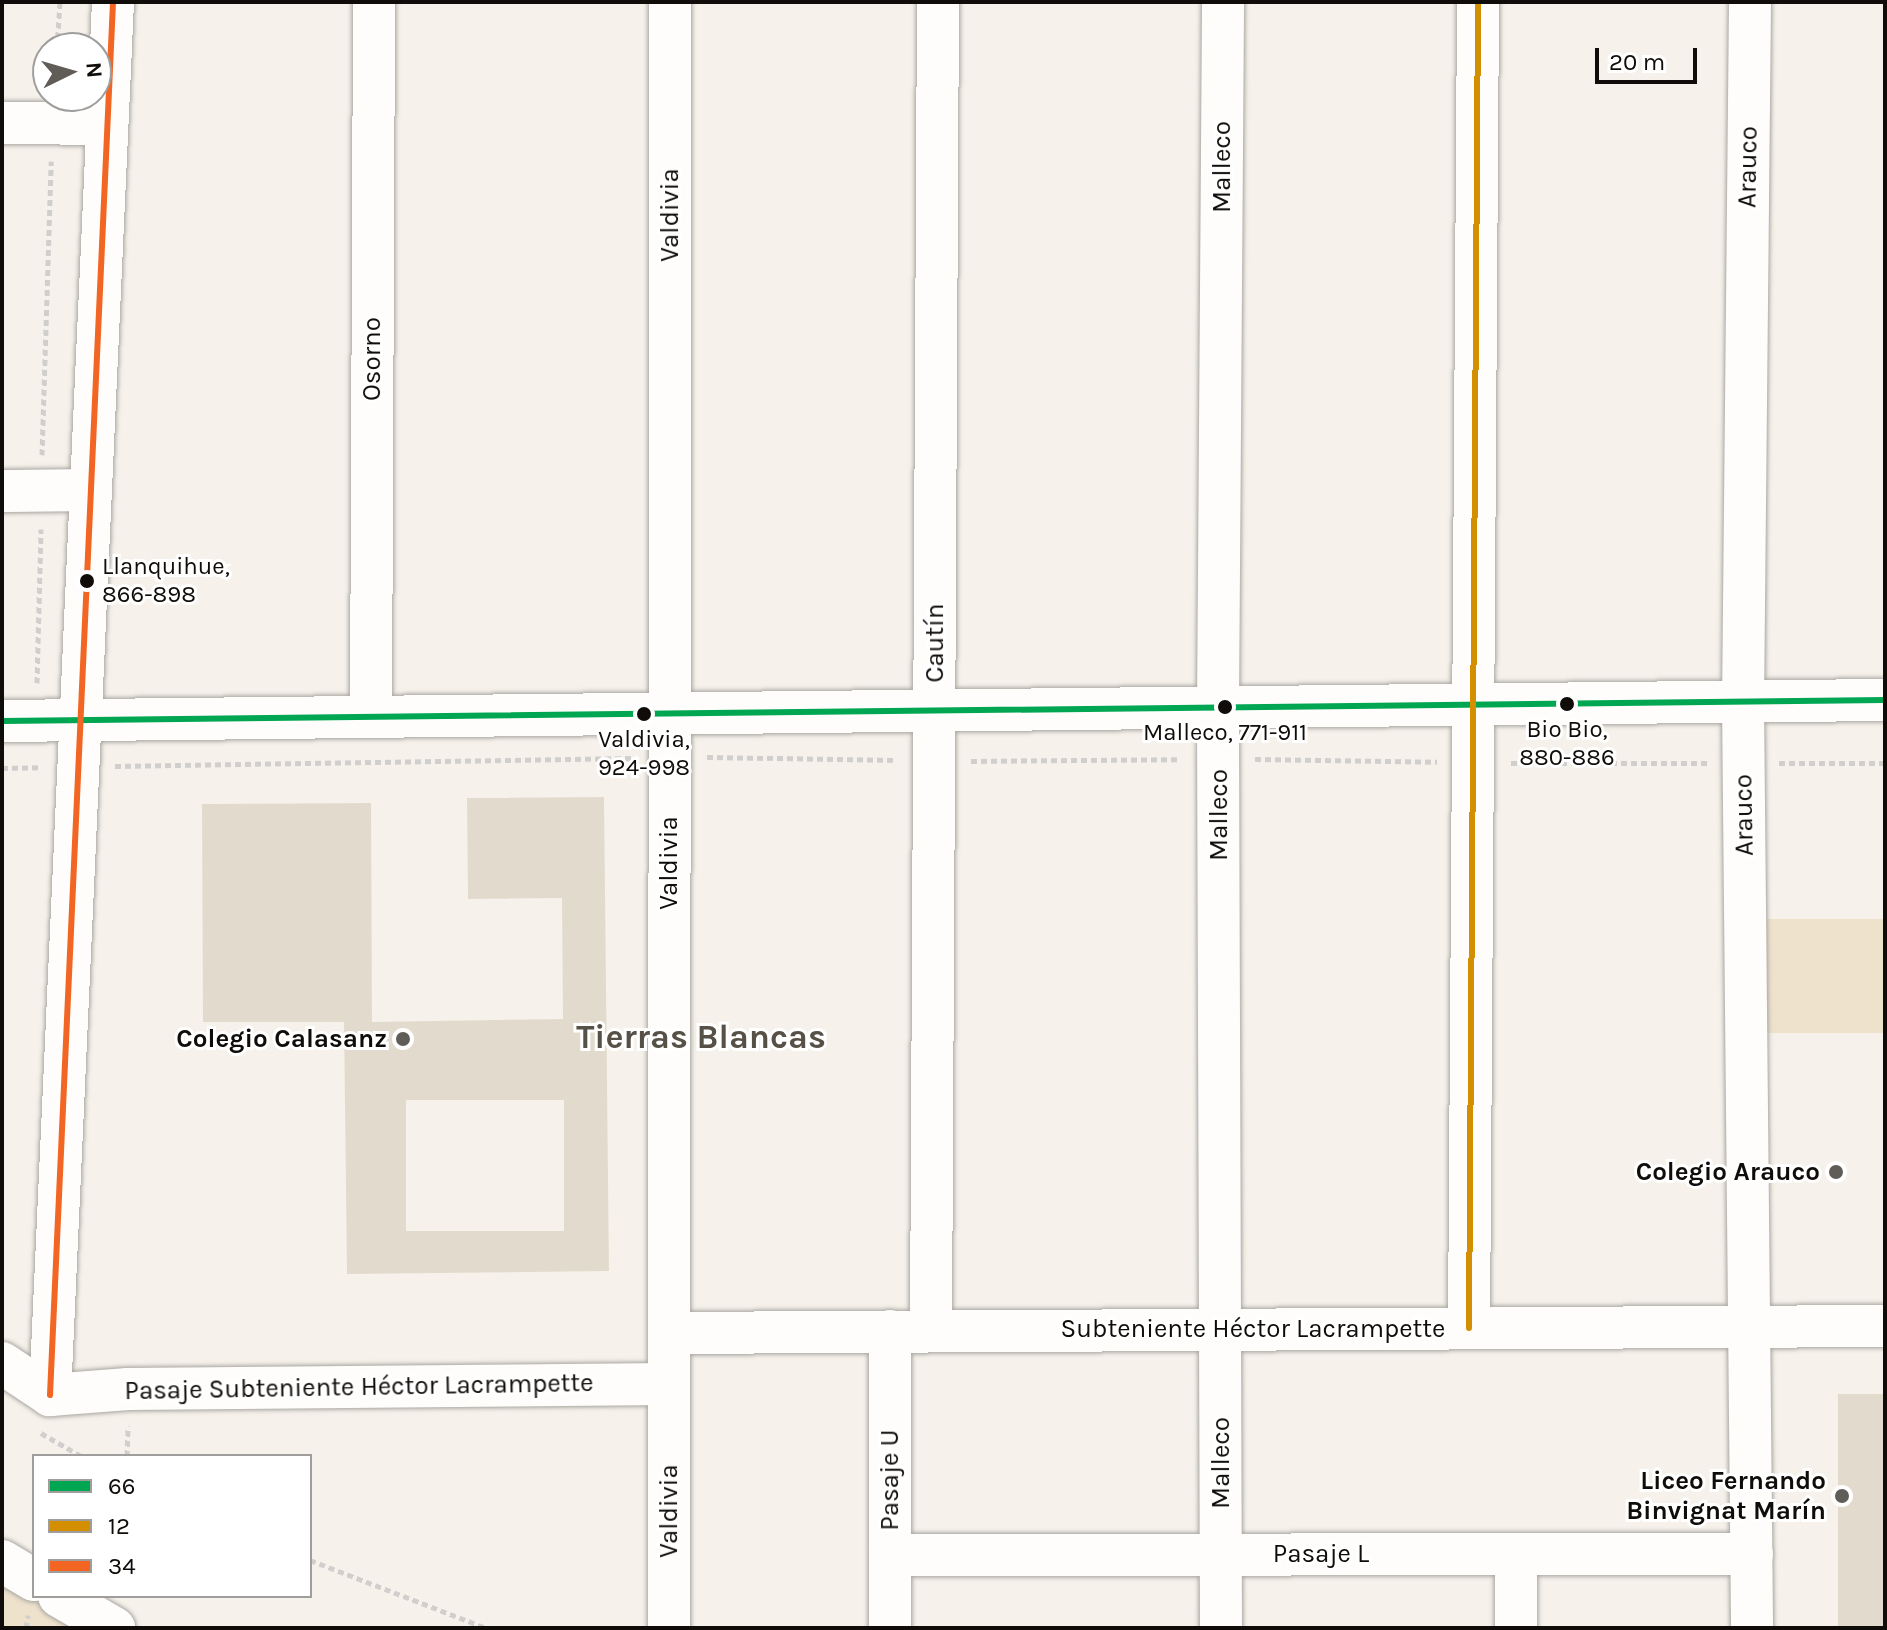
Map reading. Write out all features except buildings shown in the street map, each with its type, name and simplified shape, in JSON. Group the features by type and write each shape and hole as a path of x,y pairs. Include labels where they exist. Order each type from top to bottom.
{"street":[{"path":"50,1395 113,2"},
{"name":"Osorno","path":"371,717 374,2"},
{"name":"Valdivia","path":"669,1628 670,2"},
{"name":"Cautín","path":"931,1331 938,2"},
{"name":"Malleco","path":"1221,1628 1218,708 1223,2"},
{"path":"1469,1328 1478,2"},
{"name":"Arauco","path":"1750,2 1743,702 1752,1327 1752,1628"},
{"path":"2,123 107,124"},
{"path":"22,491 91,490"},
{"path":"19,721 1885,700"},
{"name":"Subteniente Héctor Lacrampette","path":"669,1333 1885,1326"},
{"name":"Pasaje U","path":"890,1331 890,1628"},
{"path":"2,1363 50,1395"},
{"name":"Pasaje Subteniente Héctor Lacrampette","path":"50,1395 128,1389 669,1384"},
{"path":"1516,1554 1516,1628"},
{"name":"Pasaje L","path":"890,1555 1752,1554"},
{"path":"2,1561 32,1579"},
{"path":"62,1598 114,1628"}],"path":[{"path":"58,32 60,2"},
{"path":"19,721 22,491 52,124"},
{"path":"312,1561 486,1628"}],"shaded area":[{"path":"1767,919 1885,919 1885,1033 1767,1033"},
{"path":"2,1568 32,1586 32,1598 53,1598 104,1628 2,1628"}],"transit line":[{"name":"34","path":"50,1395 113,2"},
{"name":"12","path":"1469,1328 1478,2"},
{"name":"66","path":"2,721 1885,700"}],"place":[{"name":"Llanquihue, 866-898","path":"87,581"},
{"name":"Bio Bio, 880-886","path":"1567,704"},
{"name":"Malleco, 771-911","path":"1225,707"},
{"name":"Valdivia, 924-998","path":"644,714"},
{"name":"Colegio Calasanz","path":"403,1039"},
{"name":"Colegio Arauco","path":"1836,1172"},
{"name":"Liceo Fernando Binvignat Marín","path":"1842,1496"}],"district":[{"name":"Tierras Blancas","path":"701,1038"}]}
